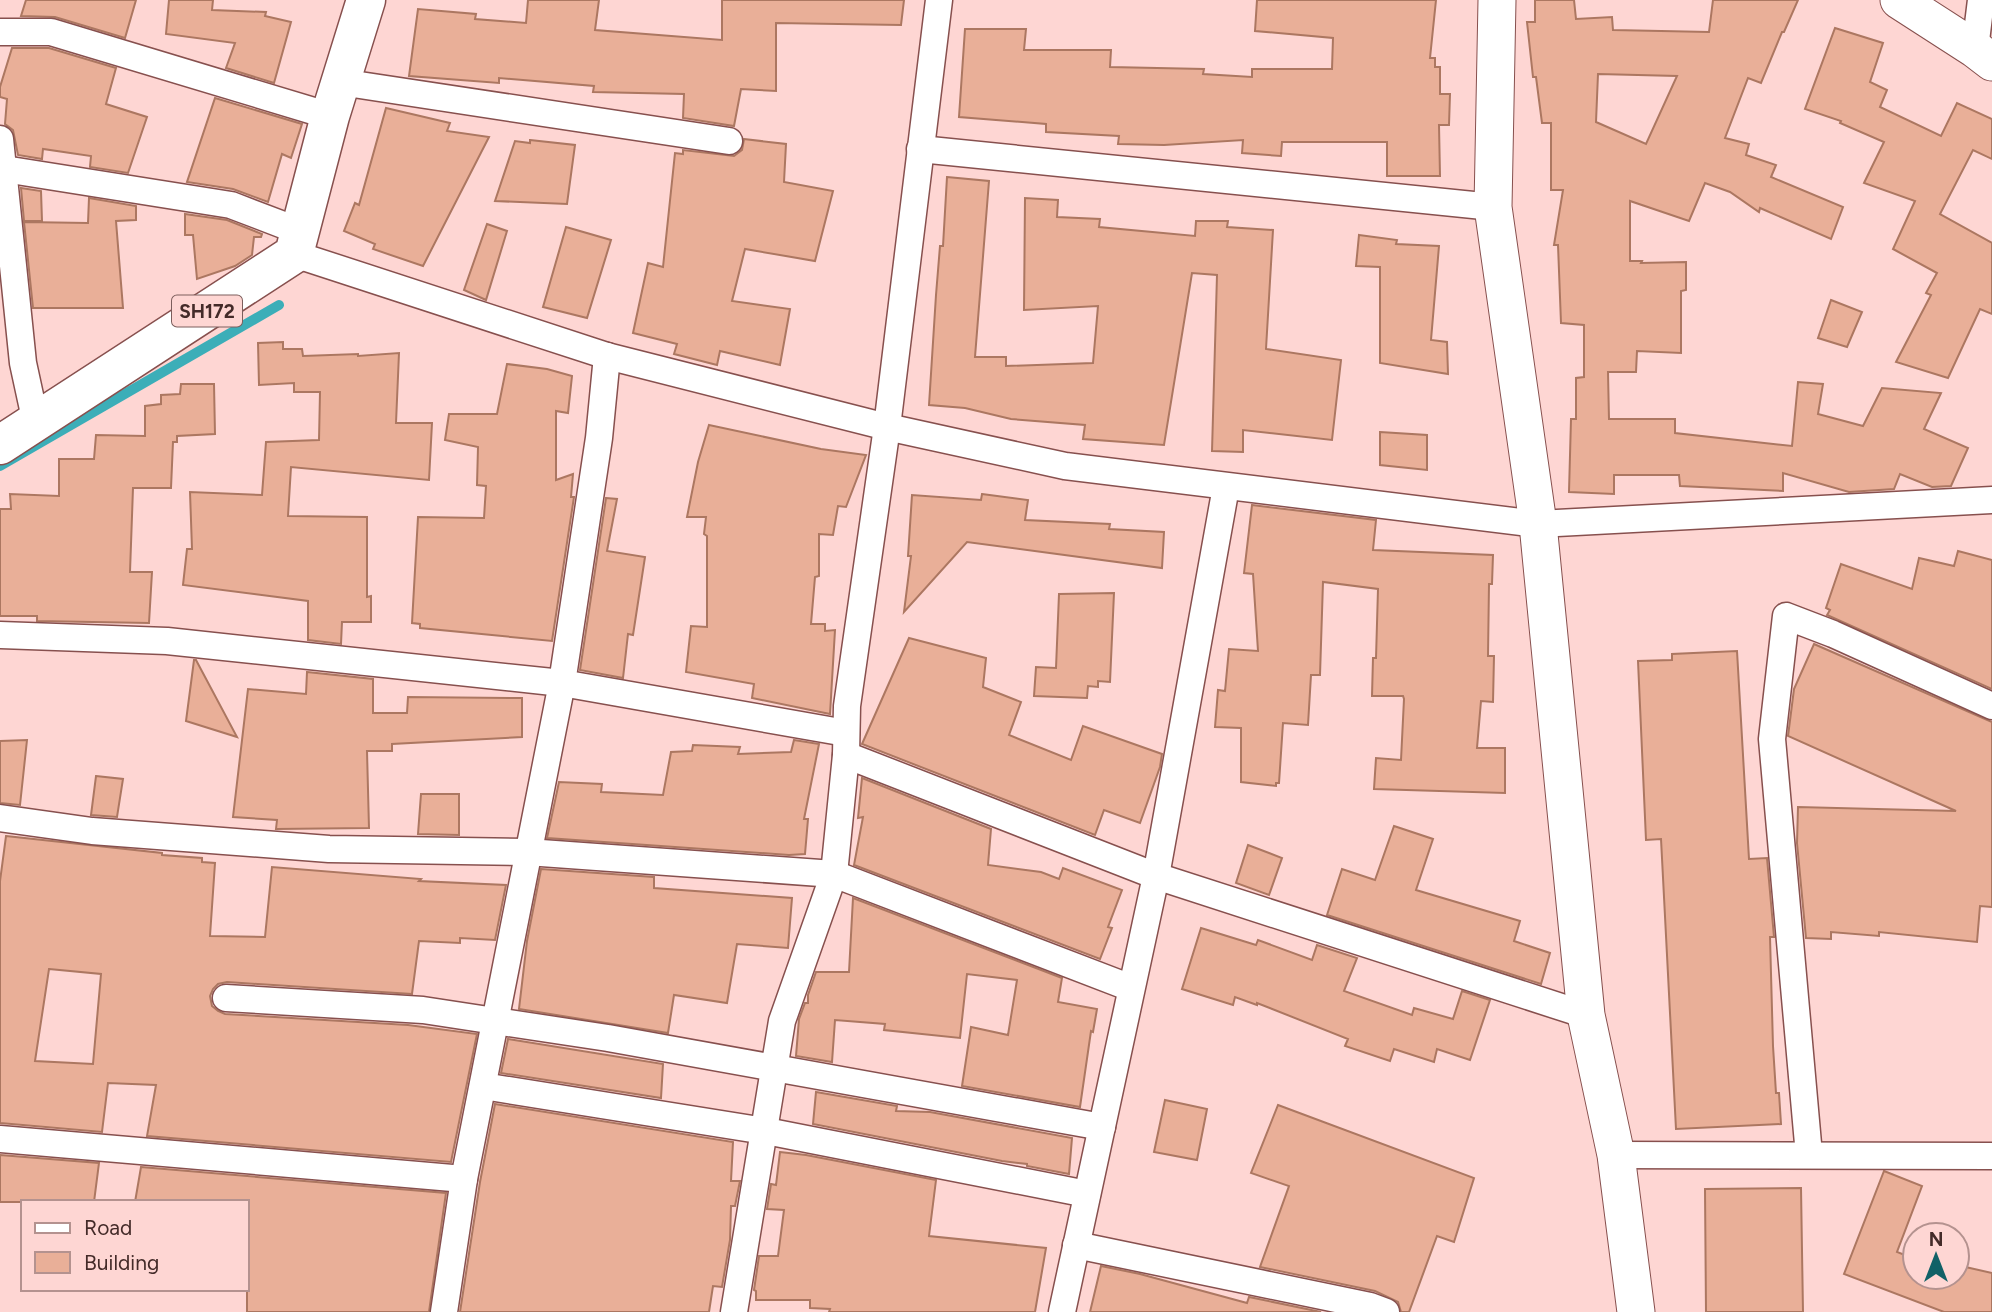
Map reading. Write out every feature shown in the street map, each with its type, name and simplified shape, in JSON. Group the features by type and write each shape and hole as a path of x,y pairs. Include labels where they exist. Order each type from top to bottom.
{"main road":[{"path":"296,243 335,99 366,0"},
{"name":"SH172","path":"0,445 36,424 296,243"}],"street":[{"path":"734,1312 782,1021 834,874 845,744 939,0"},
{"path":"1497,0 1493,207 1538,524 1586,1015 1616,1155 1636,1312"},
{"path":"1899,0 1984,55"},
{"path":"1981,0 1984,55"},
{"path":"0,32 51,32 335,99 729,141"},
{"path":"0,139 23,363 36,424"},
{"path":"920,149 1493,207"},
{"path":"4,169 231,205 296,243 607,356 887,427 1065,466 1538,524 1992,500"},
{"path":"444,1312 464,1179 562,683 598,438 607,356"},
{"path":"1062,1312 1156,876 1226,486"},
{"path":"1809,1155 1772,739 1786,616 1833,634 1992,706"},
{"path":"0,635 167,641 562,683 845,744 1156,876 1586,1015"},
{"path":"0,818 92,831 329,849 527,852 834,874 1131,988"},
{"path":"226,998 423,1010 608,1038 1102,1127"},
{"path":"483,1086 764,1131 1087,1194"},
{"path":"0,1139 464,1179"},
{"path":"1616,1155 1992,1156"},
{"path":"1076,1245 1370,1306 1386,1312"}],"building":[{"path":"26,0 136,0 125,38 55,17 21,16"},
{"path":"169,0 213,0 212,10 266,12 265,16 291,22 274,83 226,68 235,43 166,34"},
{"path":"528,0 599,0 595,30 722,40 722,0 904,0 901,25 776,23 776,91 741,89 734,126 683,118 684,94 593,92 594,86 499,78 499,83 409,76 418,9 476,14 475,19 526,23"},
{"path":"1257,0 1436,0 1430,58 1435,58 1435,67 1440,67 1440,94 1450,94 1449,125 1439,125 1440,176 1387,176 1387,142 1282,142 1281,156 1242,153 1243,140 1164,145 1118,144 1119,136 1046,132 1046,124 959,117 965,29 1026,29 1024,50 1111,50 1110,67 1204,69 1203,74 1252,77 1252,69 1332,69 1333,38 1255,31"},
{"path":"1535,0 1574,0 1576,19 1612,17 1613,30 1709,32 1713,0 1798,0 1761,83 1748,78 1725,138 1749,144 1746,155 1776,165 1771,177 1843,207 1831,239 1760,208 1759,212 1730,192 1705,183 1689,221 1630,201 1630,261 1686,262 1686,290 1681,291 1681,353 1637,351 1636,372 1608,372 1609,419 1675,419 1675,433 1792,446 1798,382 1823,384 1818,414 1863,426 1882,388 1941,393 1924,429 1968,448 1951,486 1932,487 1900,474 1894,489 1849,492 1783,473 1783,491 1680,486 1679,475 1614,475 1614,494 1569,492 1571,419 1576,419 1576,378 1584,377 1584,325 1561,323 1558,245 1554,245 1563,190 1551,190 1551,123 1542,123 1536,77 1533,77 1527,22 1535,22","holes":["1598,74 1677,76 1646,144 1596,122"]},
{"path":"1835,28 1883,43 1870,82 1887,90 1880,107 1941,136 1957,103 1992,119 1992,159 1973,150 1940,214 1992,243 1992,314 1980,309 1948,378 1896,362 1931,295 1926,293 1937,273 1893,249 1915,201 1864,183 1884,142 1840,123 1841,121 1805,109"},
{"path":"12,48 49,48 116,68 106,104 147,117 128,173 90,167 91,156 43,149 42,159 18,155 13,130 5,124 7,99 0,97 0,87"},
{"path":"215,98 302,124 291,158 282,154 268,202 233,189 187,182"},
{"path":"386,108 450,123 447,131 489,137 423,266 373,249 375,244 344,231 355,203 359,205"},
{"path":"744,139 786,144 784,182 833,191 815,261 745,249 732,301 790,309 780,365 720,351 717,365 674,354 677,344 633,333 648,263 663,267 675,153 683,154 683,150 734,156 742,150"},
{"path":"530,140 575,145 567,204 495,201 515,141 530,143"},
{"path":"947,177 989,181 975,357 1006,357 1006,366 1093,363 1098,306 1024,310 1025,198 1058,200 1057,217 1100,219 1099,227 1195,236 1196,221 1228,221 1227,227 1273,230 1266,349 1341,360 1332,440 1243,430 1243,452 1212,451 1217,275 1192,273 1164,445 1083,439 1085,425 1011,419 965,408 929,405"},
{"path":"21,188 41,191 42,221 24,221"},
{"path":"89,198 136,206 136,220 116,221 123,308 33,308 24,222 88,223"},
{"path":"185,214 227,220 262,234 261,237 254,237 252,255 235,266 197,279 193,235 185,235"},
{"path":"487,224 507,231 486,300 464,290"},
{"path":"566,227 611,240 587,318 543,307"},
{"path":"1359,235 1397,240 1396,244 1439,246 1431,340 1447,342 1448,374 1380,363 1380,267 1356,266"},
{"path":"1831,300 1862,312 1847,347 1818,338"},
{"path":"283,342 283,349 302,349 303,356 399,353 396,423 432,423 429,480 291,467 288,516 367,517 367,597 371,596 371,622 342,622 341,644 308,640 308,601 183,585 187,549 192,549 190,492 262,495 266,442 319,440 320,392 294,392 294,383 259,385 258,343"},
{"path":"507,364 547,369 572,376 568,413 556,411 556,480 573,474 571,497 574,497 552,641 420,628 420,624 412,623 418,517 484,518 486,486 477,485 478,447 445,440 449,414 497,414"},
{"path":"181,384 214,384 215,434 177,436 177,442 173,442 171,488 133,488 130,572 152,572 149,623 37,621 37,616 0,616 0,509 11,509 10,494 59,496 59,459 94,459 96,435 145,436 145,406 161,404 161,395 180,394"},
{"path":"709,425 821,449 866,455 846,507 838,506 833,535 819,534 819,576 815,577 811,624 825,624 825,631 835,630 830,714 752,698 754,684 686,672 691,626 707,627 707,536 704,534 706,517 687,517"},
{"path":"1380,432 1427,435 1427,470 1380,465"},
{"path":"982,494 1028,500 1025,520 1110,524 1109,529 1164,532 1162,568 967,542 904,612 911,556 908,556 912,495 981,500"},
{"path":"606,498 617,499 607,551 645,557 633,635 628,634 623,678 580,670"},
{"path":"1252,505 1376,520 1373,550 1493,555 1492,584 1489,584 1488,656 1494,656 1493,702 1481,701 1477,748 1505,748 1505,793 1374,789 1376,758 1401,760 1404,699 1403,696 1372,696 1378,589 1323,582 1320,675 1311,675 1308,725 1283,723 1279,783 1276,783 1276,786 1241,782 1241,728 1215,727 1218,690 1225,691 1229,649 1258,651 1253,574 1244,573"},
{"path":"1958,551 1992,560 1992,689 1827,615 1830,610 1826,608 1841,564 1912,589 1919,558 1954,566"},
{"path":"1114,593 1110,682 1098,681 1098,687 1088,686 1087,698 1034,696 1036,667 1056,668 1059,594"},
{"path":"909,638 986,658 983,687 1021,702 1009,735 1071,760 1083,726 1162,754 1140,823 1104,810 1095,835 862,744"},
{"path":"1814,644 1992,722 1992,907 1980,906 1977,942 1879,932 1879,936 1831,932 1831,939 1806,938 1797,843 1798,807 1956,811 1788,736 1794,689"},
{"path":"1737,651 1749,859 1767,858 1774,937 1770,937 1773,1046 1781,1124 1676,1129 1661,839 1646,840 1638,661 1672,660 1672,654"},
{"path":"196,660 237,737 186,721"},
{"path":"307,672 373,679 373,713 407,713 408,697 522,698 522,737 392,744 392,751 367,751 369,828 276,829 277,820 233,817 248,689 306,694"},
{"path":"27,740 20,805 0,803 0,741"},
{"path":"794,740 819,744 804,819 808,819 805,854 547,838 559,782 602,784 601,792 663,795 671,752 692,751 693,745 740,747 738,754 791,752"},
{"path":"96,776 123,779 117,817 91,815"},
{"path":"862,778 991,829 988,865 1041,872 1059,879 1063,868 1122,890 1100,959 854,865 863,817 858,818"},
{"path":"421,794 459,794 459,835 418,834"},
{"path":"1394,826 1433,839 1416,890 1520,921 1514,941 1550,953 1541,984 1327,915 1342,869 1375,880"},
{"path":"6,836 202,858 202,862 215,863 210,936 265,937 272,867 421,879 419,881 506,885 495,940 460,938 460,943 419,941 412,994 227,982 218,984 210,996 212,1006 225,1014 408,1025 477,1034 451,1162 147,1136 156,1085 108,1083 102,1132 0,1123 0,881","holes":["49,969 101,974 93,1064 35,1061"]},
{"path":"1248,845 1282,858 1269,895 1236,883"},
{"path":"541,869 654,877 654,888 792,898 788,948 737,944 727,1003 674,995 668,1033 519,1009 527,941"},
{"path":"853,898 1062,978 1058,1002 1097,1009 1093,1032 1091,1031 1080,1107 962,1086 971,1027 1008,1035 1017,980 967,974 960,1038 884,1030 885,1024 835,1020 832,1062 796,1056 799,1019 805,1003 808,1003 816,972 849,972"},
{"path":"1201,928 1256,945 1258,940 1312,960 1317,945 1357,958 1344,991 1412,1015 1414,1008 1453,1019 1462,991 1490,1000 1470,1060 1437,1049 1434,1062 1394,1049 1390,1061 1345,1046 1348,1039 1257,1003 1235,997 1233,1005 1182,989"},
{"path":"508,1039 663,1064 661,1098 501,1073"},
{"path":"816,1092 897,1106 896,1111 930,1112 1072,1138 1069,1174 813,1124"},
{"path":"1165,1100 1207,1109 1197,1160 1154,1152"},
{"path":"495,1104 733,1142 731,1181 740,1181 735,1206 731,1206 730,1240 722,1287 713,1286 709,1312 460,1312"},
{"path":"1278,1105 1474,1178 1454,1242 1437,1236 1409,1312 1401,1312 1398,1302 1375,1291 1260,1267 1289,1186 1251,1173"},
{"path":"780,1152 936,1180 929,1236 1046,1248 1035,1312 829,1312 830,1309 810,1308 810,1300 756,1300 754,1290 759,1256 778,1256 784,1210 767,1209 771,1184 776,1185"},
{"path":"0,1155 99,1163 94,1200 0,1202"},
{"path":"141,1167 446,1193 429,1312 247,1312 248,1200 135,1200"},
{"path":"1884,1171 1922,1186 1909,1221 1901,1221 1901,1241 1897,1252 1901,1254 1901,1291 1971,1291 1971,1268 1992,1273 1992,1312 1944,1312 1844,1274"},
{"path":"1801,1188 1803,1312 1706,1312 1705,1189"},
{"path":"1101,1266 1247,1303 1249,1297 1321,1312 1090,1312"}],"waterway":[{"path":"0,466 279,305"}]}
